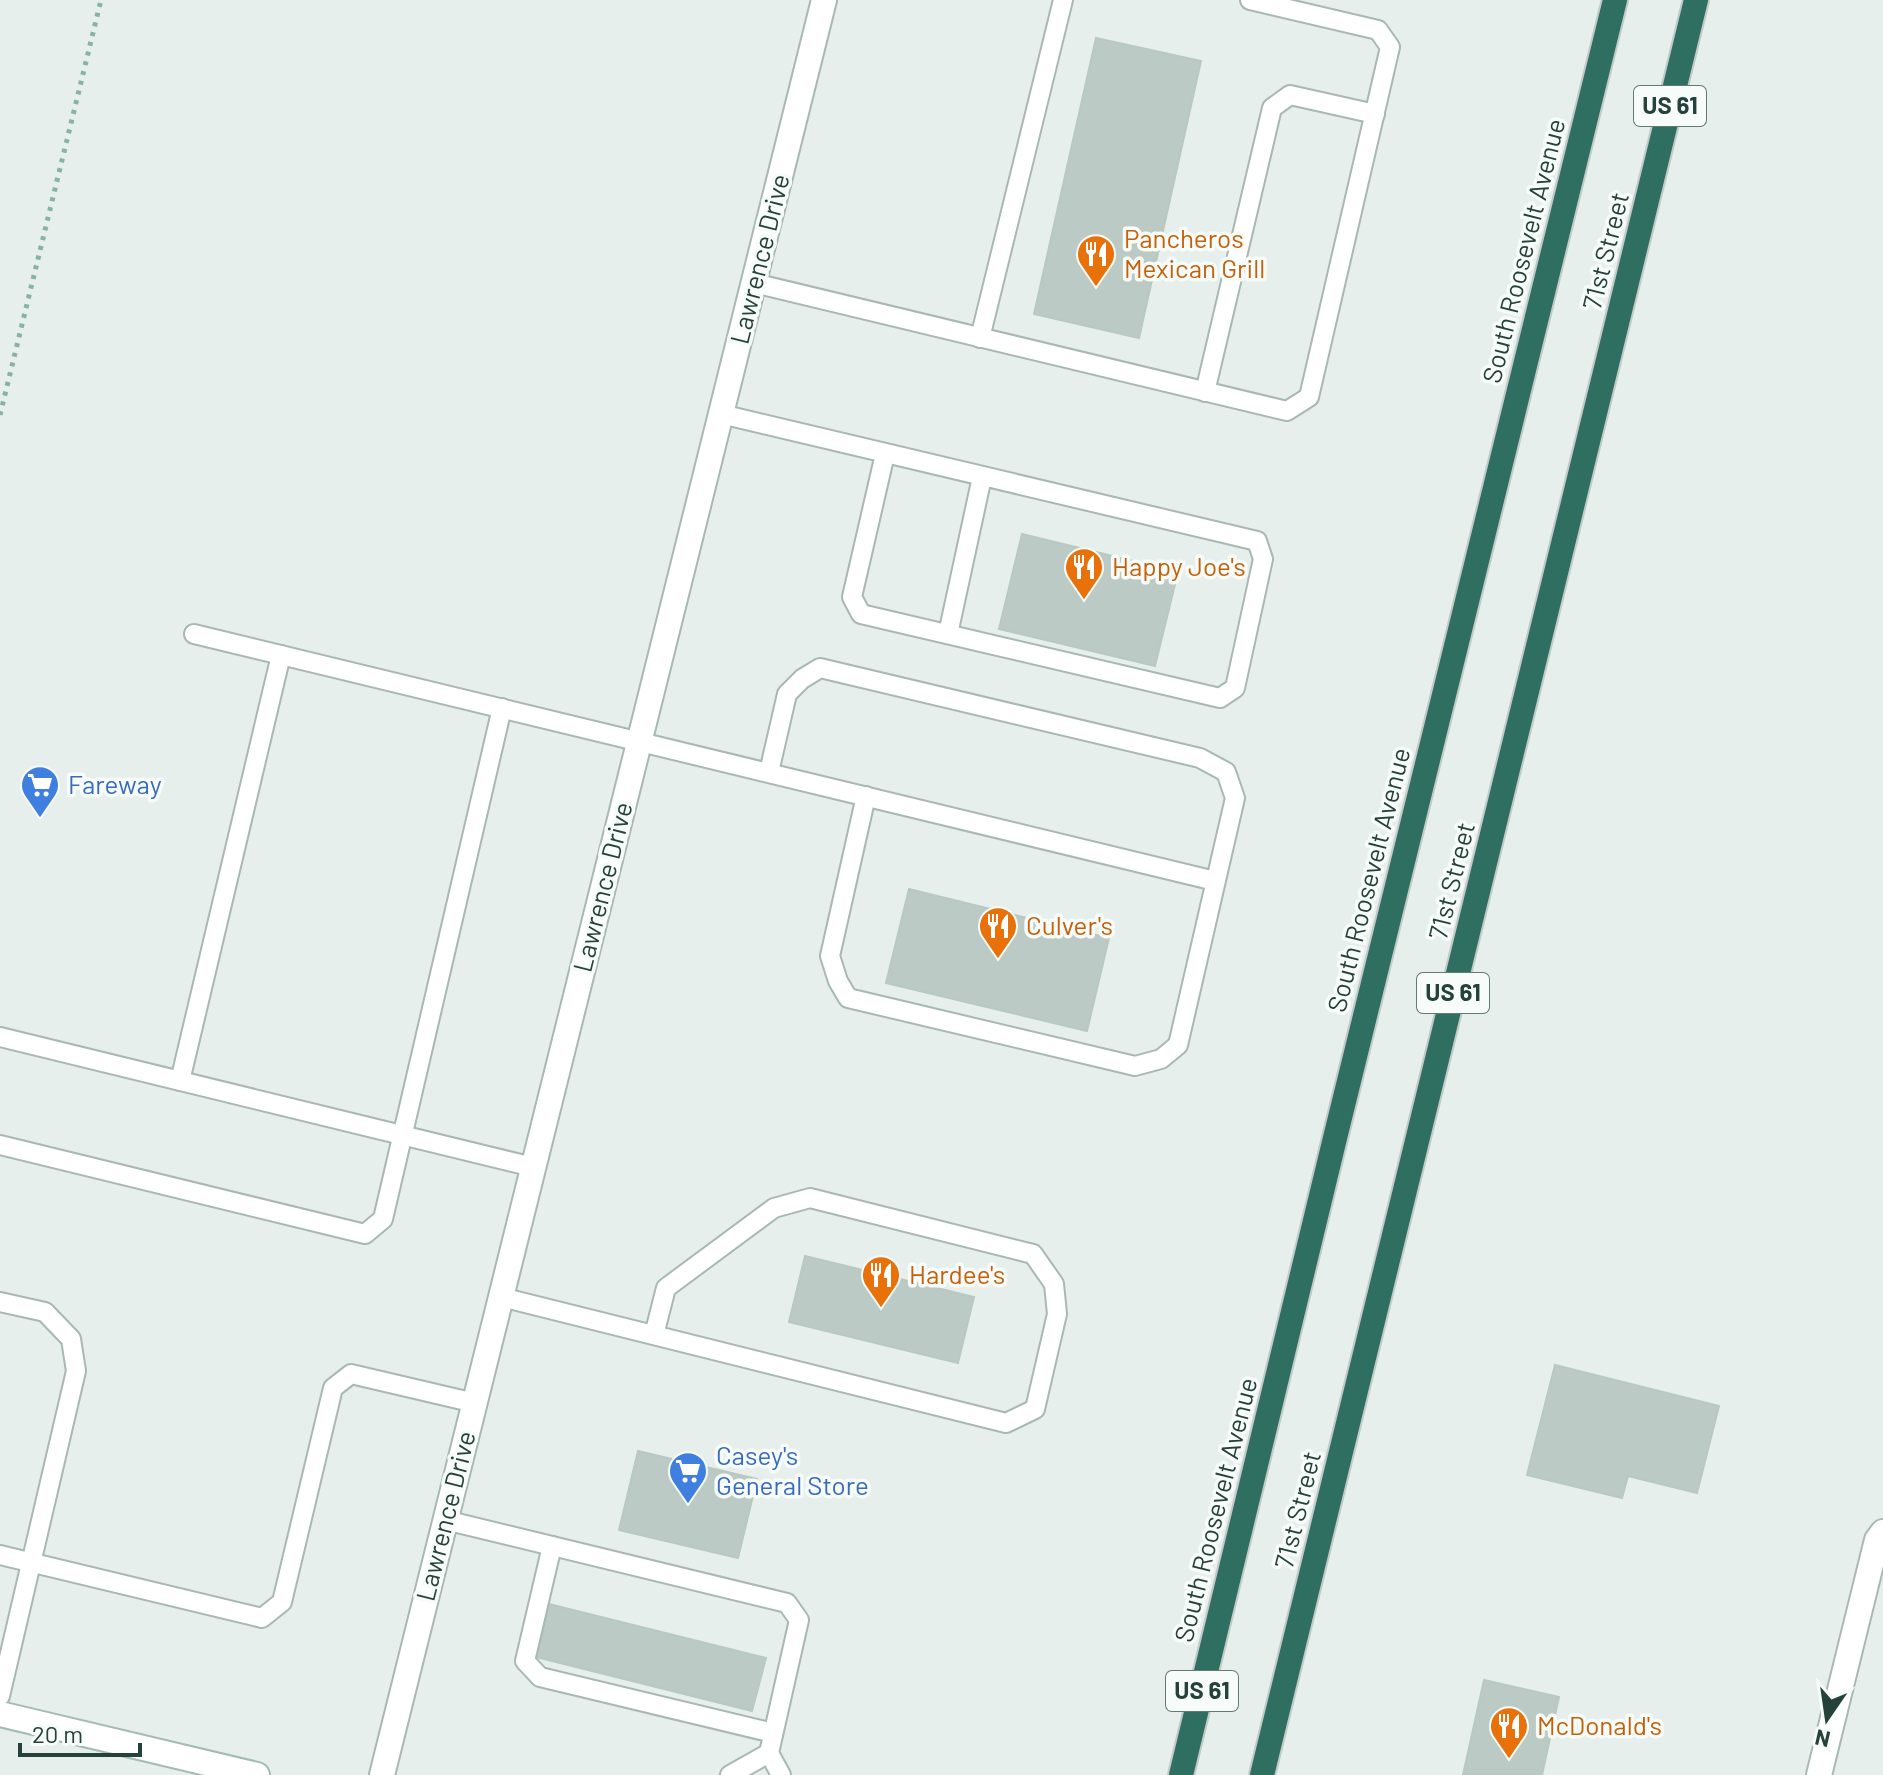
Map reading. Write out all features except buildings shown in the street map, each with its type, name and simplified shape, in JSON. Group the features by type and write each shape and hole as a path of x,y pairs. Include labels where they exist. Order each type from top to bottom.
{"highway":[{"name":"South Roosevelt Avenue","path":"1181,1775 1615,0"},
{"name":"71st Street","path":"1262,1775 1696,0"}],"street":[{"name":"Lawrence Drive","path":"382,1775 824,0"},
{"path":"1819,1775 1877,1540 1883,1532"},
{"path":"0,1714 257,1775"}],"lane":[{"path":"980,338 1063,0"},
{"path":"754,283 1287,411 1309,397 1390,47 1378,30 1250,0"},
{"path":"1205,392 1272,108 1290,95 1375,114"},
{"path":"721,414 1257,541 1263,559 1235,688 1220,698 861,614 852,597 885,454"},
{"path":"948,634 982,477"},
{"path":"194,634 1215,881"},
{"path":"180,1081 281,655"},
{"path":"769,772 787,694 802,679 820,668 1200,758 1226,772 1235,798 1178,1045 1161,1059 1135,1066 848,998 838,981 830,956 866,796"},
{"path":"0,1145 365,1234 383,1219 502,708"},
{"path":"0,1037 533,1167"},
{"path":"501,1297 1006,1423 1035,1409 1057,1314 1054,1284 1033,1254 810,1198 774,1208 666,1288 654,1335"},
{"path":"0,1302 45,1312 71,1339 76,1371 0,1696"},
{"path":"0,1555 262,1618 282,1602 333,1388 351,1374 475,1403"},
{"path":"445,1520 787,1603 799,1620 769,1753 781,1775"},
{"path":"552,1546 525,1661 540,1677 773,1733"},
{"path":"730,1775 769,1753"}],"path":[{"path":"0,415 101,0"}],"place":[{"name":"Pancheros Mexican Grill","path":"1096,288"},
{"name":"Happy Joe's","path":"1084,601"},
{"name":"Fareway","path":"40,819"},
{"name":"Culver's","path":"998,960"},
{"name":"Hardee's","path":"881,1309"},
{"name":"Casey's General Store","path":"688,1505"},
{"name":"McDonald's","path":"1509,1760"}]}
